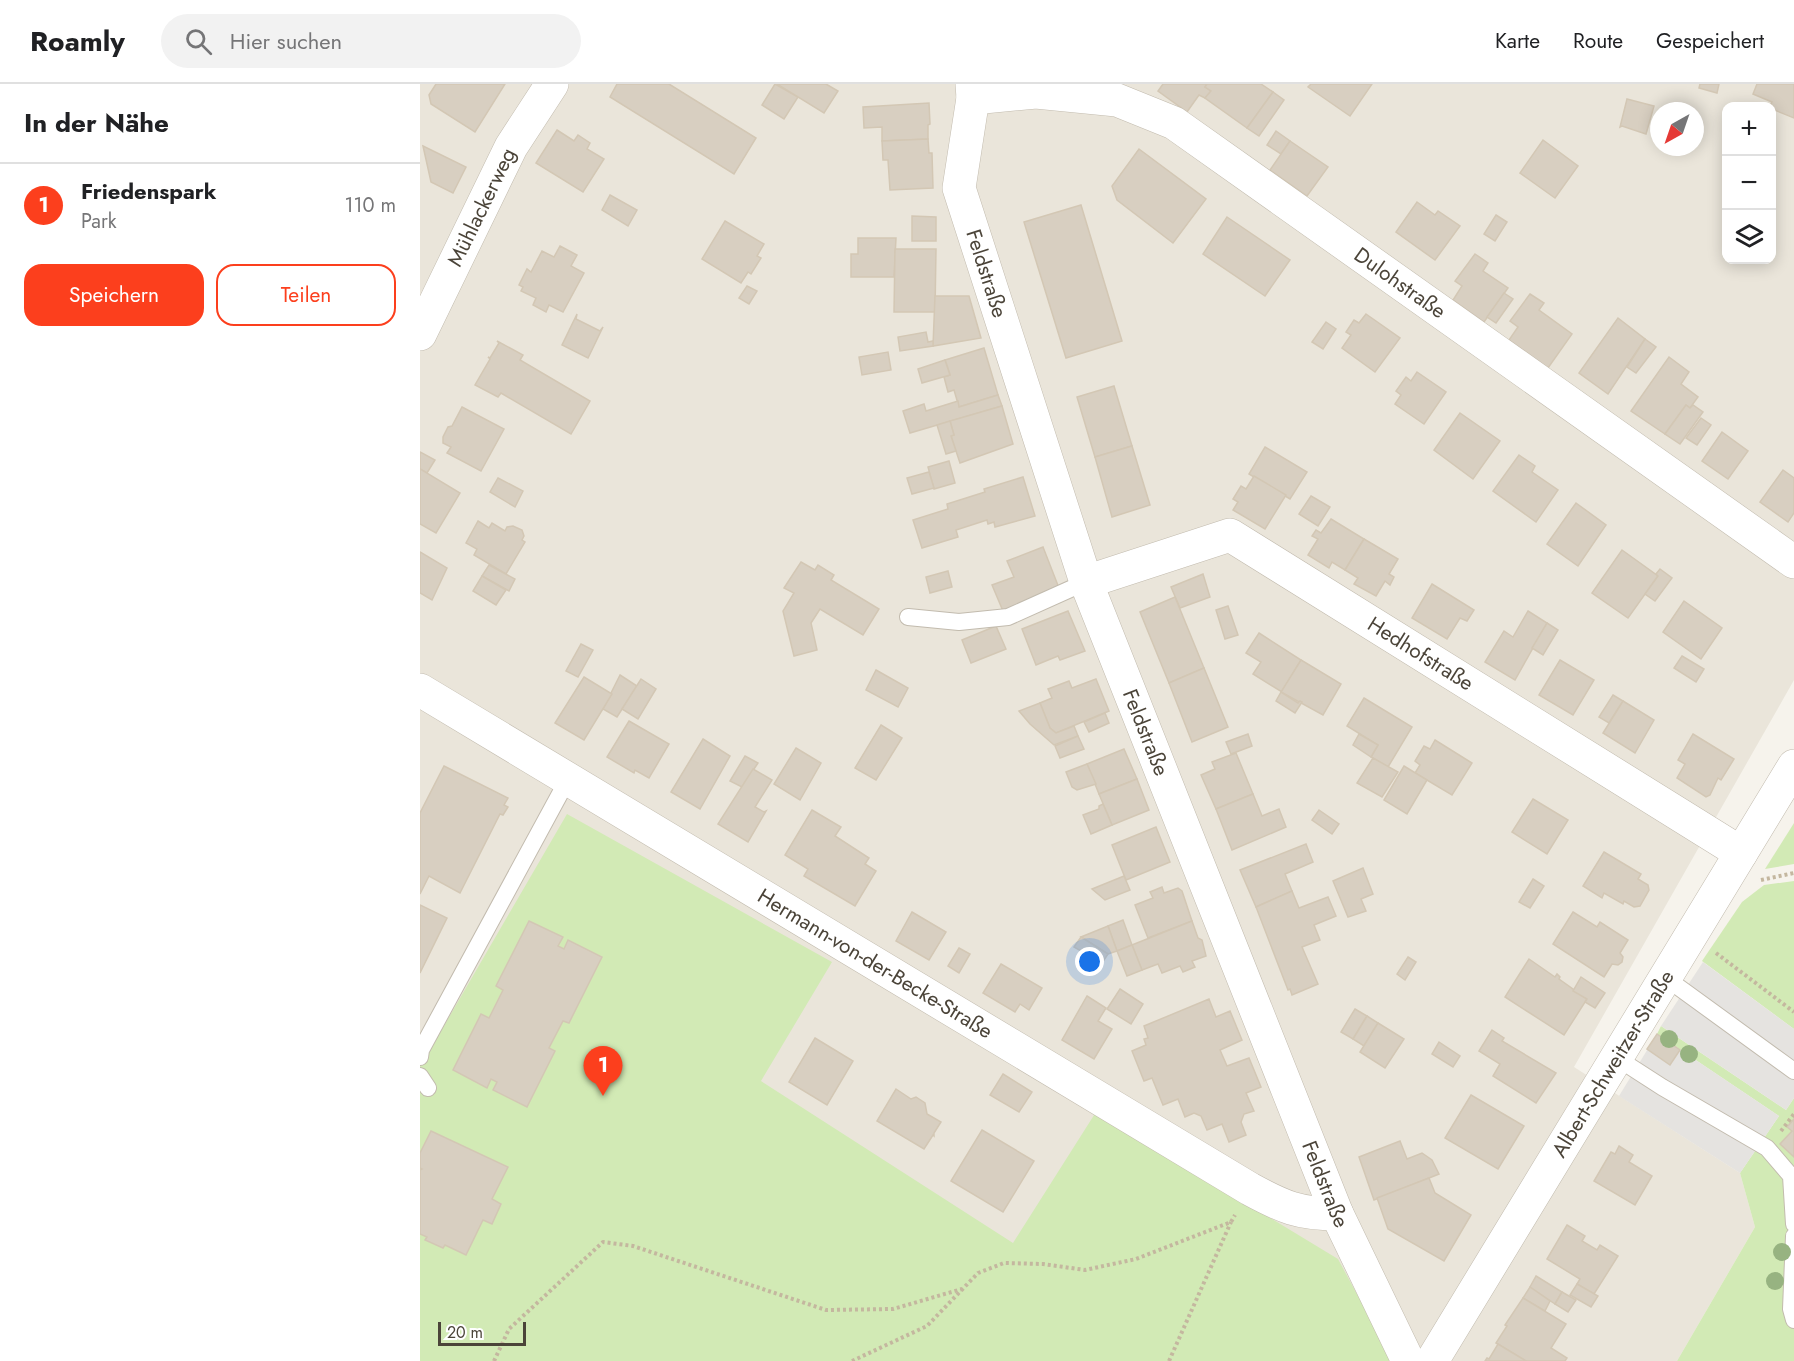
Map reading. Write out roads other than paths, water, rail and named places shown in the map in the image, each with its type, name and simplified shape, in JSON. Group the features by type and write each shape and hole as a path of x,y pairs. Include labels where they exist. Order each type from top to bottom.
{"street":[{"name":"Mühlackerweg","path":"420,334 511,147 552,84"},
{"name":"Dulohstraße","path":"973,91 1036,92 1117,100 1174,123 1794,562"},
{"name":"Feldstraße","path":"973,91 959,188 1086,582 1337,1214 1408,1361"},
{"name":"Hedhofstraße","path":"1086,582 1230,535 1741,853"},
{"name":"Hermann-von-der-Becke-Straße","path":"420,690 1250,1189 1283,1207 1311,1214 1337,1214"},
{"name":"Albert-Schweitzer-Straße","path":"1432,1361 1794,766"}],"lane":[{"path":"908,617 959,622 1008,617 1086,582"},
{"path":"420,1058 421,1050 568,779"},
{"path":"1666,978 1794,1071"},
{"path":"1617,1058 1767,1148 1791,1176 1794,1224"},
{"path":"1794,1236 1791,1309 1794,1320"}],"place":[{"name":"Friedenspark","path":"603,1096"}]}
